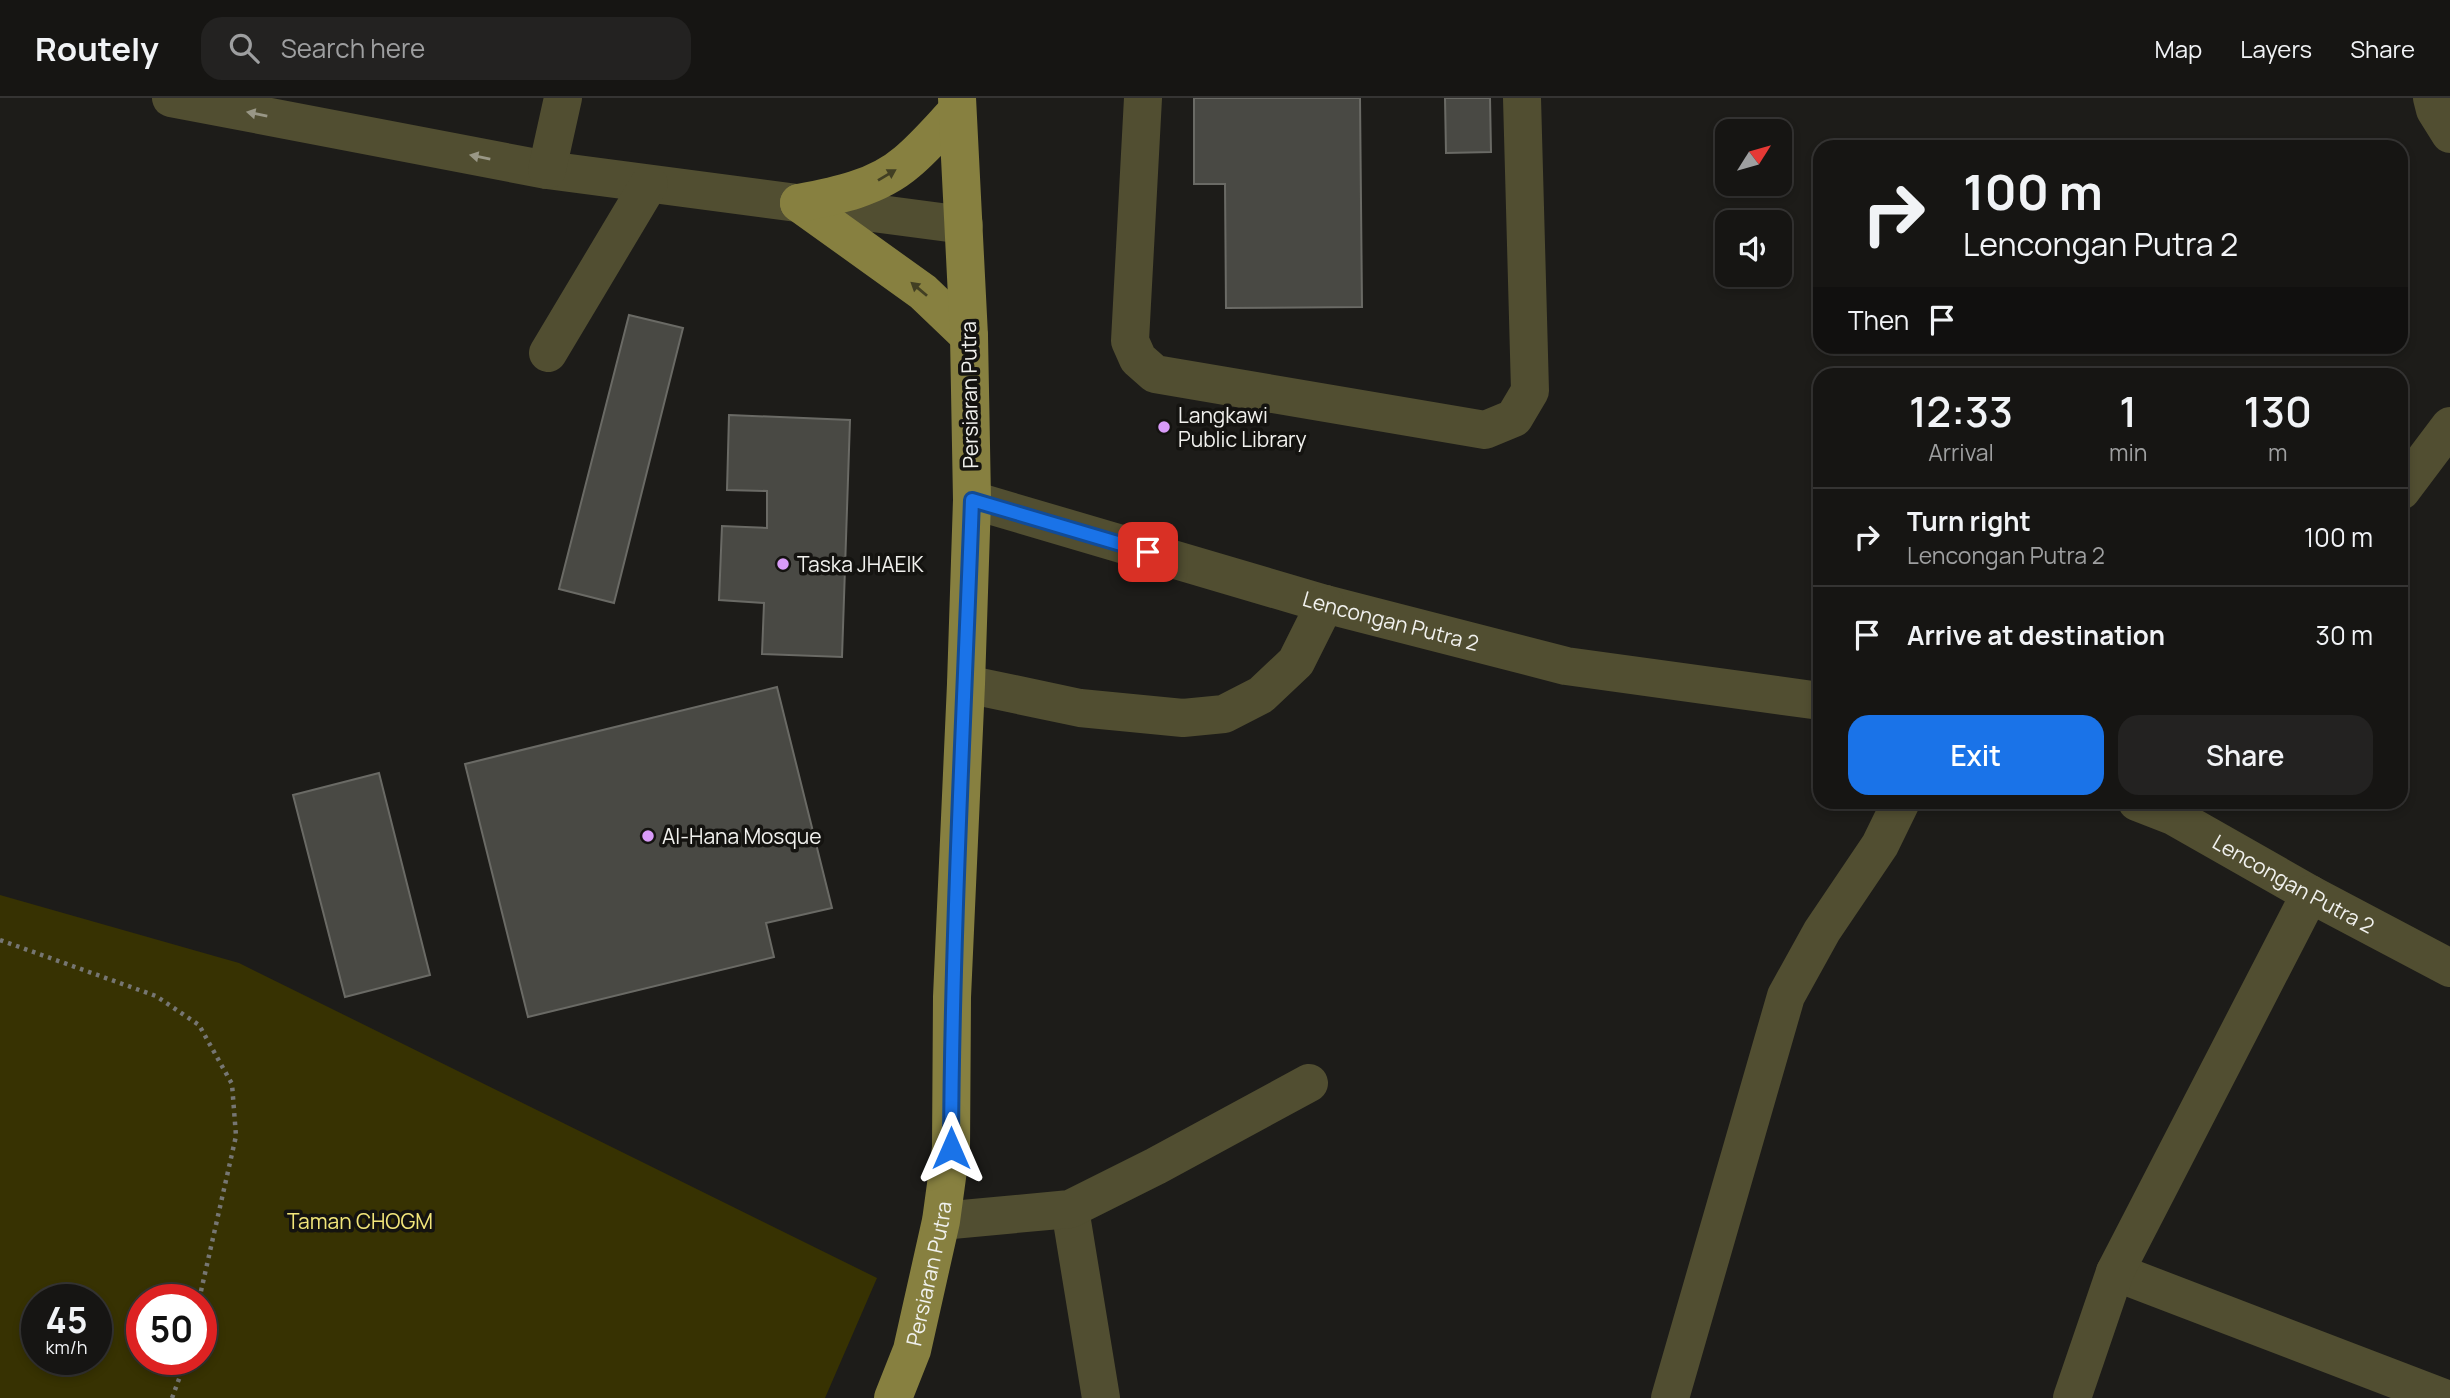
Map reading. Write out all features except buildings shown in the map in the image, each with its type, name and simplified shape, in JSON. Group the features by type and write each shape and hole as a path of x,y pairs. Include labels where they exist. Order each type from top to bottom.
{"main road":[{"path":"799,203 839,195 874,182 905,164 957,105"},
{"name":"Persiaran Putra","path":"893,1398 912,1350 941,1221 951,1148 952,997 972,500 969,336 957,105"},
{"path":"799,203 923,292 969,336"}],"street":[{"path":"171,98 547,170 964,225"},
{"path":"547,170 563,98"},
{"path":"1143,98 1130,341 1138,359 1155,374 1485,430 1514,418 1530,391 1522,98"},
{"path":"2432,98 2435,110 2450,134"},
{"path":"548,353 649,184"},
{"path":"2408,482 2450,426"},
{"name":"Lencongan Putra 2","path":"972,500 1325,604 1566,666 1813,700"},
{"path":"966,684 1080,708 1183,718 1224,714 1261,695 1296,662 1325,604"},
{"path":"1670,1398 1786,996 1822,931 1880,845 1898,809"},
{"name":"Lencongan Putra 2","path":"2178,809 2311,894 2450,968"},
{"path":"2072,1398 2115,1272 2311,894"},
{"path":"941,1221 1070,1209 1309,1083"},
{"path":"1070,1209 1101,1398"},
{"path":"2115,1272 2444,1398"}],"path":[{"path":"0,940 156,996 199,1025 232,1084 236,1136 203,1284"},
{"path":"172,1398 180,1375"}],"green space":[{"name":"Taman CHOGM","path":"0,895 239,963 877,1278 825,1398 0,1398"}],"place":[{"name":"Langkawi Public Library","path":"1164,427"},
{"name":"Taska JHAEIK","path":"783,564"},
{"name":"Al-Hana Mosque","path":"648,836"}],"route":[{"path":"951,1148 952,997 972,500 1148,552"}]}
